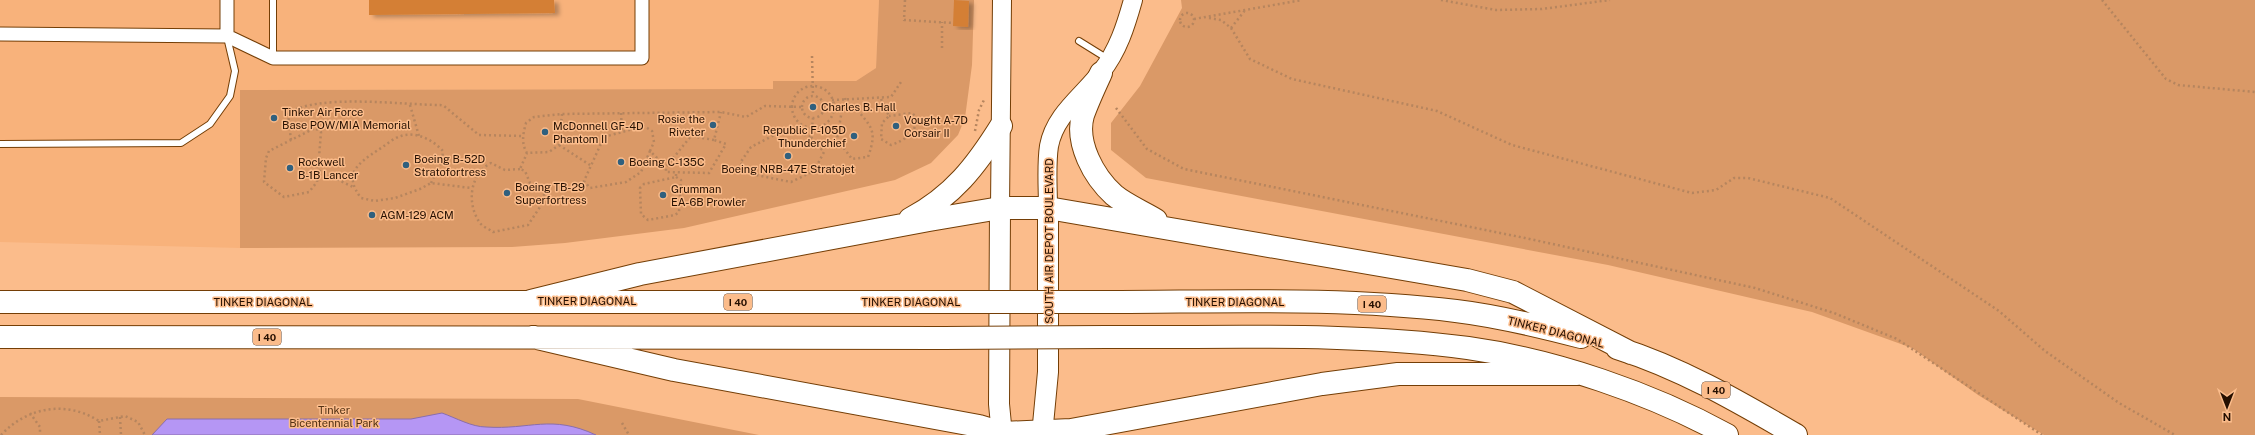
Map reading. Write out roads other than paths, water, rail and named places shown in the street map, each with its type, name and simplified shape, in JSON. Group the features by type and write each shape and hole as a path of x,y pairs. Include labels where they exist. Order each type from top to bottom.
{"highway":[{"path":"1105,66 1083,115 1082,140 1086,154 1094,170 1114,195 1166,226"},
{"path":"898,226 930,209 951,190 977,163 1001,126"},
{"path":"530,301 640,274 898,226 1000,208 1048,208 1166,226 1467,280 1505,290 1631,353"},
{"name":"TINKER DIAGONAL","path":"0,302 1347,302 1427,308 1524,322 1583,337 1631,353 1692,378 1738,401 1796,435"},
{"path":"533,336 674,370 979,426 1002,434 1042,433 1071,430 1361,378 1436,373 1578,374"},
{"name":"I 40","path":"0,337 1107,337 1343,339 1408,342 1469,348 1578,374 1636,393 1683,412 1727,435"}],"main road":[{"path":"1002,0 999,396 1002,434"},
{"name":"SOUTH AIR DEPOT BOULEVARD","path":"1042,433 1048,372 1049,146 1054,133 1070,106 1105,66 1126,26 1133,0"}],"street":[{"path":"227,0 227,36"},
{"path":"0,34 227,36 273,58 642,58 642,0"}],"lane":[{"path":"273,0 273,58"},
{"path":"0,144 181,143 210,124 230,96 235,71 227,36"},
{"path":"1079,41 1105,66"}],"place":[{"name":"Charles B. Hall","path":"813,107"},
{"name":"Tinker Air Force Base POW/MIA Memorial","path":"274,118"},
{"name":"Rosie the Riveter","path":"713,125"},
{"name":"Vought A-7D Corsair II","path":"896,126"},
{"name":"McDonnell GF-4D Phantom II","path":"545,132"},
{"name":"Republic F-105D Thunderchief","path":"854,136"},
{"name":"Boeing NRB-47E Stratojet","path":"788,156"},
{"name":"Boeing C-135C","path":"621,162"},
{"name":"Boeing B-52D Stratofortress","path":"406,165"},
{"name":"Rockwell B-1B Lancer","path":"290,168"},
{"name":"Boeing TB-29 Superfortress","path":"507,193"},
{"name":"Grumman EA-6B Prowler","path":"663,195"},
{"name":"AGM-129 ACM","path":"372,215"}],"park label":[{"name":"Tinker Bicentennial Park","path":"334,416"}]}
